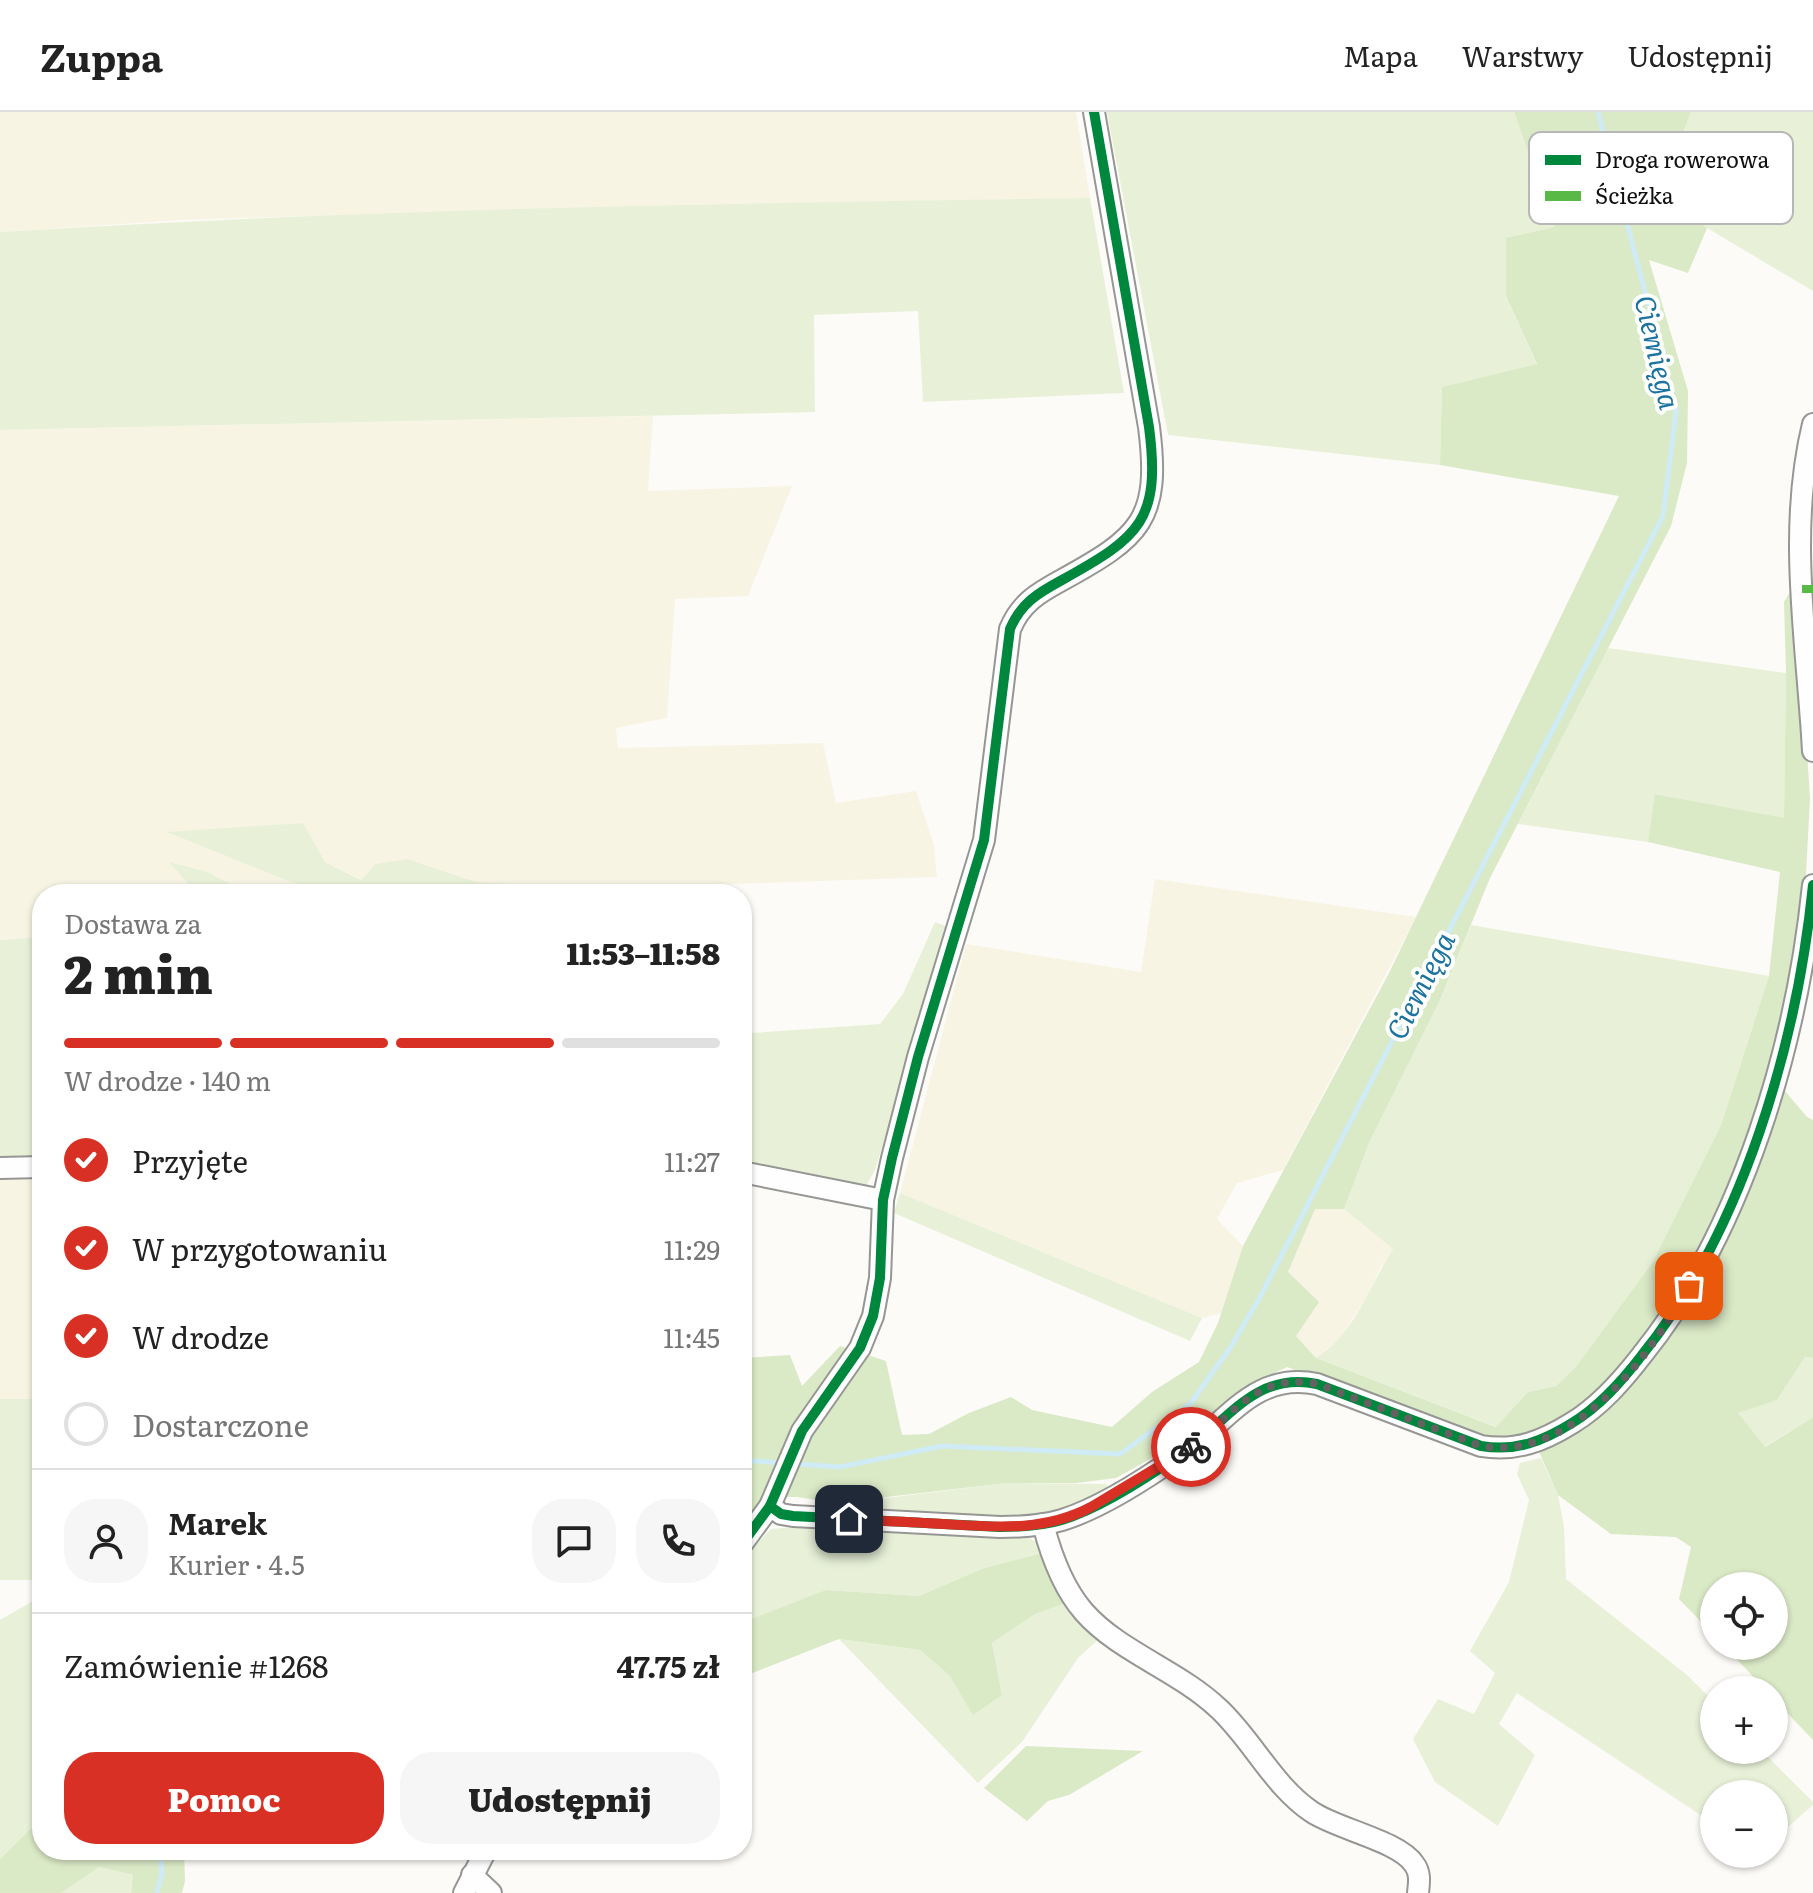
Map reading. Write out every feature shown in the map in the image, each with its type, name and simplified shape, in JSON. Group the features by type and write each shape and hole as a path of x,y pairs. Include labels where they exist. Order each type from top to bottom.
{"street":[{"path":"752,1530 770,1506 802,1431 860,1348 873,1316 880,1278 883,1200 918,1057 984,840 1010,629 1016,615 1030,599 1100,559 1129,536 1144,515 1153,488 1154,460 1146,404 1094,112"},
{"path":"1813,424 1798,519 1813,751"},
{"path":"770,1506 781,1514 793,1516 1000,1527 1043,1524 1077,1515 1145,1476 1194,1445 1257,1391 1281,1383 1303,1381 1317,1384 1491,1448 1520,1447 1545,1438 1581,1417 1626,1376 1676,1309 1715,1238 1758,1134 1785,1040 1805,945 1813,885"},
{"path":"0,1168 32,1167"},
{"path":"752,1174 883,1200"},
{"path":"1043,1524 1050,1551 1062,1575 1074,1598 1093,1621 1214,1704 1311,1812 1412,1860 1420,1877 1418,1893"},
{"path":"481,1860 468,1884 491,1893"}],"shaded area":[{"path":"0,112 1076,112 1090,198 679,205 182,220 0,232"},
{"path":"653,416 648,491 792,486 748,596 675,599 667,718 616,728 618,748 823,743 836,803 916,791 934,845 937,877 732,884 516,884 476,882 408,859 362,880 325,862 169,832 299,884 230,884 208,872 170,863 188,884 32,884 32,938 0,940 0,430"},
{"path":"1155,879 1416,917 1283,1170 1237,1183 1217,1219 1243,1246 1222,1313 1202,1318 900,1193 966,944 1141,972"},
{"path":"0,1176 32,1176 32,1399 0,1399"},
{"path":"1315,1209 1344,1209 1393,1249 1367,1297 1339,1339 1316,1358 1296,1336 1288,1272"}],"green space":[{"path":"1107,112 1514,112 1529,155 1529,224 1553,224 1554,227 1506,239 1506,296 1537,365 1442,387 1440,465 1168,435"},
{"path":"1514,112 1691,112 1684,132 1529,132 1529,155"},
{"path":"1691,112 1813,112 1813,291 1702,224 1793,224 1793,132 1684,132"},
{"path":"1090,198 1124,393 923,402 918,311 814,315 815,412 0,430 0,232 408,212"},
{"path":"1553,224 1702,224 1707,228 1688,273 1649,260 1688,391 1687,463 1671,526 1490,878 1440,1000 1369,1143 1344,1209 1315,1209 1288,1272 1319,1302 1296,1336 1316,1358 1496,1427 1528,1392 1556,1386 1576,1367 1652,1263 1721,1125 1769,976 1780,872 1648,842 1655,794 1784,818 1784,602 1792,589 1800,646 1810,798 1804,911 1769,1072 1813,1120 1813,1358 1805,1357 1777,1400 1738,1413 1765,1447 1813,1417 1813,1740 1788,1714 1788,1676 1753,1676 1737,1660 1788,1660 1788,1572 1700,1572 1700,1621 1679,1599 1691,1547 1676,1537 1611,1534 1558,1495 1533,1438 1504,1445 1287,1367 1255,1382 1217,1409 1177,1444 1116,1478 1076,1483 1006,1483 836,1503 797,1497 766,1497 752,1513 752,1357 790,1355 802,1386 840,1346 886,1361 902,1435 929,1434 969,1413 1011,1397 1032,1410 1112,1427 1152,1392 1199,1362 1218,1323 1243,1246 1389,973 1619,496 1440,465 1442,387 1537,364 1506,296 1506,238 1554,227"},
{"path":"1608,648 1786,673 1784,819 1656,794 1648,842 1518,824"},
{"path":"303,823 325,862 361,880 376,864 408,859 476,882 517,884 299,884 167,832"},
{"path":"169,862 208,872 230,884 188,884"},
{"path":"935,922 950,928 875,1170 866,1186 752,1165 752,1033 880,1024 903,994"},
{"path":"1471,925 1769,976 1721,1125 1652,1263 1576,1368 1556,1386 1528,1392 1497,1427 1316,1358 1335,1343 1348,1327 1393,1249 1344,1209 1369,1143 1440,1000"},
{"path":"32,938 32,1158 0,1158 0,940"},
{"path":"900,1193 1202,1318 1190,1341 894,1213"},
{"path":"1805,1357 1813,1358 1813,1417 1764,1447 1737,1412 1777,1400"},
{"path":"0,1399 32,1399 32,1580 0,1580"},
{"path":"1541,1458 1558,1495 1564,1527 1566,1579 1700,1688 1700,1764 1775,1764 1813,1802 1788,1827 1788,1780 1700,1780 1700,1815 1517,1693 1499,1724 1535,1755 1498,1826 1435,1782 1413,1739 1438,1699 1474,1714 1495,1673 1470,1651 1509,1582 1529,1500 1517,1474 1520,1463"},
{"path":"1006,1483 1107,1484 1106,1491 1063,1512 1036,1520 791,1510"},
{"path":"795,1527 1025,1535 1037,1543 1042,1553 984,1568 919,1596 826,1590 752,1629 752,1549 771,1529"},
{"path":"1042,1553 1069,1602 1035,1614 992,1643 1002,1695 973,1715 950,1676 920,1650 839,1639 752,1673 752,1619 826,1590 919,1596 984,1568"},
{"path":"32,1602 32,1827 0,1859 0,1620"},
{"path":"1069,1602 1100,1638 1078,1658 1022,1742 978,1783 839,1639 920,1650 950,1676 1002,1695 992,1643 1035,1614"},
{"path":"1026,1746 1143,1751 1069,1795 1048,1801 1027,1821 984,1788"},
{"path":"32,1827 32,1860 184,1860 185,1881 182,1893 131,1893 133,1875 99,1867 61,1893 0,1893 0,1859"},
{"path":"99,1867 133,1875 131,1893 61,1893"}],"waterway":[{"name":"Ciemięga","path":"1598,112 1603,132"},
{"name":"Ciemięga","path":"795,1464 840,1467 942,1446 1120,1454 1190,1404 1230,1348 1259,1299 1663,516 1676,411 1627,224"},
{"name":"Ciemięga","path":"752,1461 781,1463"},
{"name":"Ciemięga","path":"157,1893 162,1873 161,1860"}],"marked path":[{"path":"1802,589 1813,589"}],"cycle path":[{"path":"752,1530 770,1506 802,1431 860,1348 873,1316 880,1278 883,1200 892,1158 918,1057 984,840 1010,629 1019,612 1031,600 1089,565 1127,537 1147,505 1152,459 1149,427 1094,112"},
{"path":"770,1506 781,1514 793,1516 1000,1527 1054,1522 1092,1508 1139,1482 1197,1442 1258,1392 1295,1382 1317,1384 1481,1446 1529,1444 1572,1423 1592,1409 1618,1383 1678,1305 1709,1251 1736,1193 1759,1132 1794,1008 1813,885"}],"way so far":[{"path":"1191,1447 1257,1391 1293,1381 1317,1384 1481,1446 1505,1449 1533,1443 1581,1417 1626,1376 1656,1339 1689,1286"}],"route":[{"path":"849,1519 1000,1527 1059,1521 1077,1515 1191,1447"}]}
